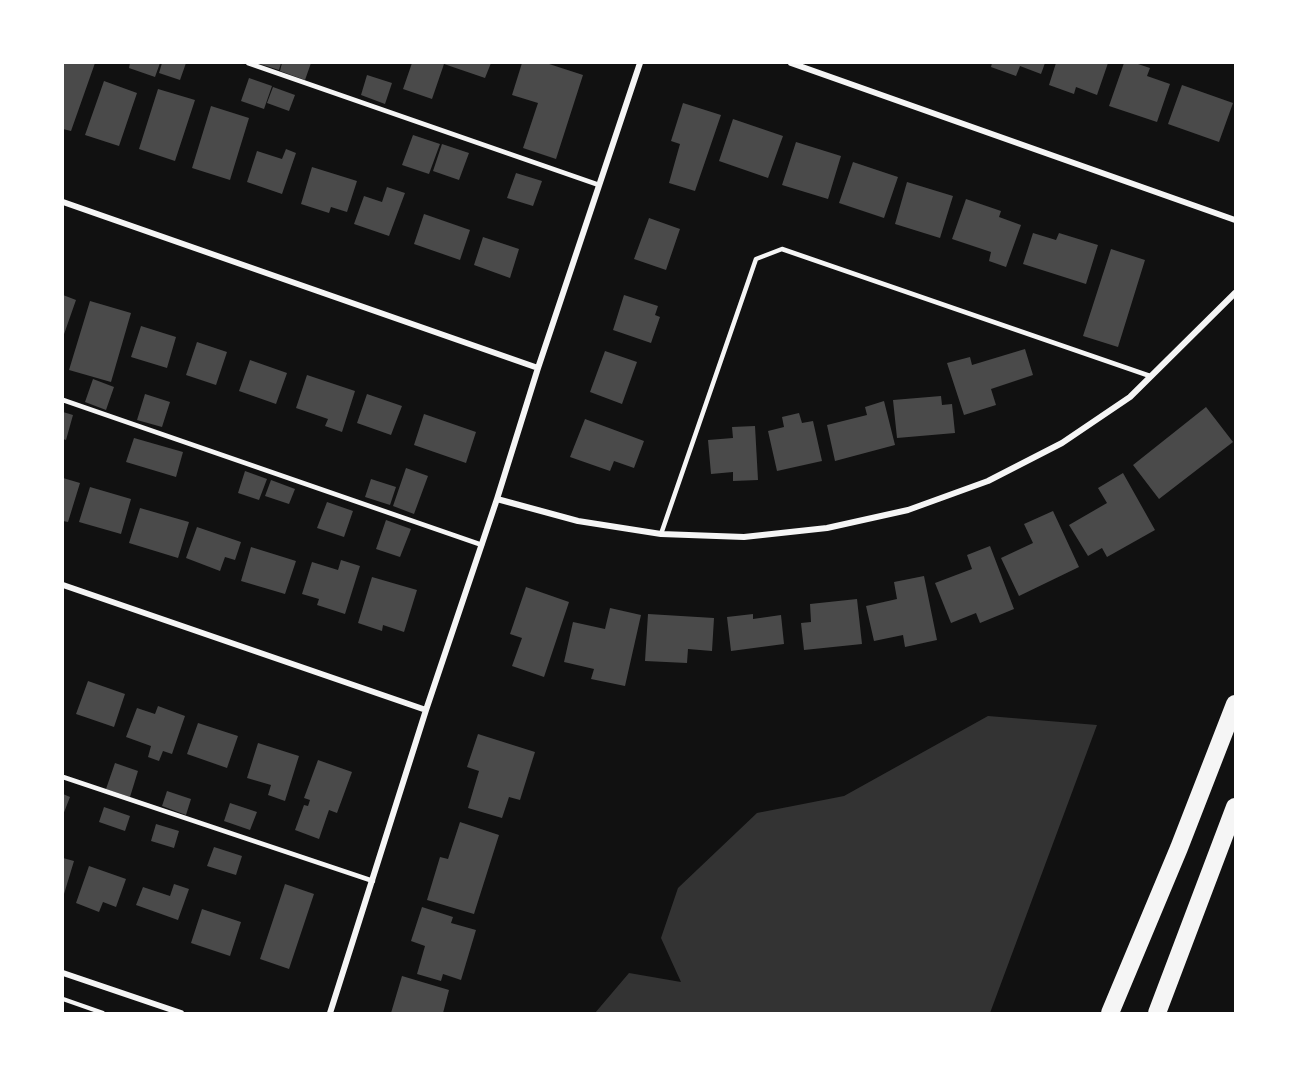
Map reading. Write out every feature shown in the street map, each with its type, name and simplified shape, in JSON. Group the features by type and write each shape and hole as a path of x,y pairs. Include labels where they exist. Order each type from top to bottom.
{"highway":[{"path":"1108,1013 1179,848 1235,704"},
{"path":"1157,1013 1235,807"}],"street":[{"path":"330,1013 426,710 640,63"},
{"path":"791,63 1235,220"},
{"path":"63,202 538,368"},
{"path":"497,500 578,521 661,534 744,537 827,528 908,510 988,481 1062,443 1130,397 1235,293"},
{"path":"63,585 426,710"},
{"path":"63,973 181,1013"}],"lane":[{"path":"248,63 599,184"},
{"path":"661,534 756,259 782,249 1150,376"},
{"path":"63,400 482,545"},
{"path":"63,777 373,881"}],"path":[{"path":"63,999 103,1013"}],"shaded area":[{"path":"988,716 1097,725 990,1013 595,1013 629,973 681,982 661,938 678,888 757,813 844,796"}],"building":[{"path":"63,63 95,63 71,131 63,129"},
{"path":"130,63 160,63 155,77 129,68"},
{"path":"162,63 186,63 180,80 159,73"},
{"path":"257,63 281,63 279,70"},
{"path":"282,63 311,63 305,80 280,71"},
{"path":"412,63 491,63 485,78 444,64 432,99 403,89"},
{"path":"522,63 546,63 583,75 556,159 523,148 538,103 512,95"},
{"path":"992,63 1045,63 1041,74 1020,66 1016,76 991,67"},
{"path":"1056,63 1108,63 1097,95 1076,87 1074,94 1049,85"},
{"path":"1124,63 1135,63 1150,68 1147,76 1170,84 1157,122 1109,106"},
{"path":"367,75 392,83 385,104 361,95"},
{"path":"249,78 272,86 264,109 241,101"},
{"path":"104,81 137,93 119,146 85,135"},
{"path":"1182,85 1233,103 1219,142 1168,124"},
{"path":"273,87 295,95 289,111 267,103"},
{"path":"158,89 195,100 175,161 139,149"},
{"path":"683,103 721,115 695,191 669,183 680,144 671,141"},
{"path":"211,106 249,118 230,180 192,168"},
{"path":"733,119 783,136 768,178 719,161"},
{"path":"413,135 440,144 429,174 402,165"},
{"path":"796,142 841,156 828,199 782,185"},
{"path":"442,144 469,153 459,180 433,171"},
{"path":"286,149 296,153 282,194 247,182 257,151 282,159"},
{"path":"853,162 898,177 884,218 839,203"},
{"path":"312,167 357,181 347,212 331,207 329,213 301,204"},
{"path":"516,173 542,181 533,206 507,198"},
{"path":"907,182 953,196 940,238 895,224"},
{"path":"387,187 405,193 389,236 354,224 364,196 382,202"},
{"path":"966,199 1001,211 999,217 1021,225 1006,267 989,261 991,252 952,239"},
{"path":"424,214 470,230 460,260 414,244"},
{"path":"649,218 680,229 666,270 634,259"},
{"path":"1033,233 1056,240 1059,233 1098,245 1086,284 1023,264"},
{"path":"483,237 519,249 510,278 474,265"},
{"path":"1111,249 1145,260 1118,347 1083,336"},
{"path":"63,295 76,300 63,337"},
{"path":"624,295 658,306 655,315 660,317 651,343 613,330"},
{"path":"90,301 131,313 111,382 69,370"},
{"path":"141,326 176,337 167,368 131,357"},
{"path":"197,342 227,352 216,385 186,375"},
{"path":"1025,349 1033,375 991,389 996,405 964,415 947,363 970,357 972,365"},
{"path":"605,351 637,362 622,404 590,392"},
{"path":"250,360 287,373 276,404 239,391"},
{"path":"307,375 355,391 342,432 325,426 328,419 296,408"},
{"path":"93,379 114,387 106,410 85,402"},
{"path":"145,394 170,402 162,427 137,420"},
{"path":"367,394 402,406 391,435 357,423"},
{"path":"941,396 942,405 952,404 955,433 897,438 893,400"},
{"path":"884,401 895,445 835,461 827,425 867,415 865,407"},
{"path":"1206,407 1233,442 1159,499 1133,465"},
{"path":"63,412 73,415 66,440 63,439"},
{"path":"799,413 802,423 813,421 822,461 777,471 768,431 784,427 782,417"},
{"path":"424,414 476,432 466,463 414,445"},
{"path":"585,419 644,441 634,468 614,461 610,471 570,457"},
{"path":"755,426 758,480 733,481 733,472 711,474 708,440 733,438 732,427"},
{"path":"134,438 183,452 176,477 126,462"},
{"path":"406,468 428,476 414,514 393,506"},
{"path":"245,471 267,479 259,500 238,493"},
{"path":"1123,473 1155,530 1107,557 1102,548 1088,556 1069,525 1107,503 1098,488"},
{"path":"63,478 80,483 68,522 63,521"},
{"path":"371,479 396,487 390,505 365,497"},
{"path":"271,480 295,489 289,504 265,496"},
{"path":"90,487 131,499 121,534 79,522"},
{"path":"327,502 353,511 344,537 317,528"},
{"path":"140,508 189,522 178,558 129,543"},
{"path":"1053,511 1079,567 1019,596 1001,558 1033,543 1024,524"},
{"path":"386,520 411,529 400,557 376,549"},
{"path":"197,527 241,542 235,560 225,557 220,571 186,558"},
{"path":"990,546 1014,609 980,623 976,613 951,623 935,583 972,569 967,555"},
{"path":"251,547 296,561 285,594 241,581"},
{"path":"341,560 360,566 345,614 317,605 319,599 302,594 312,562 338,570"},
{"path":"924,576 937,640 905,647 903,635 874,641 866,606 897,599 894,582"},
{"path":"372,577 417,590 404,632 383,625 382,631 358,623"},
{"path":"526,587 569,602 544,677 512,666 522,638 510,634"},
{"path":"857,599 862,644 804,650 801,623 811,622 810,604"},
{"path":"610,608 641,615 625,686 591,679 594,669 564,662 573,622 605,629"},
{"path":"648,614 714,618 712,651 688,649 687,663 645,661"},
{"path":"753,614 753,619 781,615 784,644 731,651 727,617"},
{"path":"88,681 125,694 114,727 76,714"},
{"path":"158,706 185,716 172,754 163,751 159,761 148,757 151,746 126,737 137,708 155,714"},
{"path":"198,723 238,736 227,768 187,754"},
{"path":"478,734 535,752 520,800 509,797 502,818 468,808 479,771 467,767"},
{"path":"258,743 299,756 285,801 268,795 271,785 247,778"},
{"path":"318,760 352,772 337,813 329,810 319,839 295,830 304,805 308,806 310,800 304,798"},
{"path":"115,763 138,771 130,797 106,789"},
{"path":"167,791 191,799 186,815 162,806"},
{"path":"63,794 70,797 63,815"},
{"path":"230,803 257,812 250,830 224,821"},
{"path":"104,807 130,816 125,831 99,822"},
{"path":"460,822 499,835 474,914 427,900 440,857 448,859"},
{"path":"156,824 179,831 174,848 151,841"},
{"path":"214,847 242,856 236,875 207,866"},
{"path":"63,858 74,861 64,894 63,894"},
{"path":"89,866 126,879 116,907 103,902 99,912 76,903"},
{"path":"174,884 189,889 178,920 136,905 143,887 170,896"},
{"path":"285,884 314,894 289,969 260,959"},
{"path":"422,907 453,917 451,923 476,930 461,980 443,974 441,981 417,974 425,946 411,941"},
{"path":"202,909 241,922 230,956 191,943"},
{"path":"402,976 449,990 443,1013 391,1013"}]}
